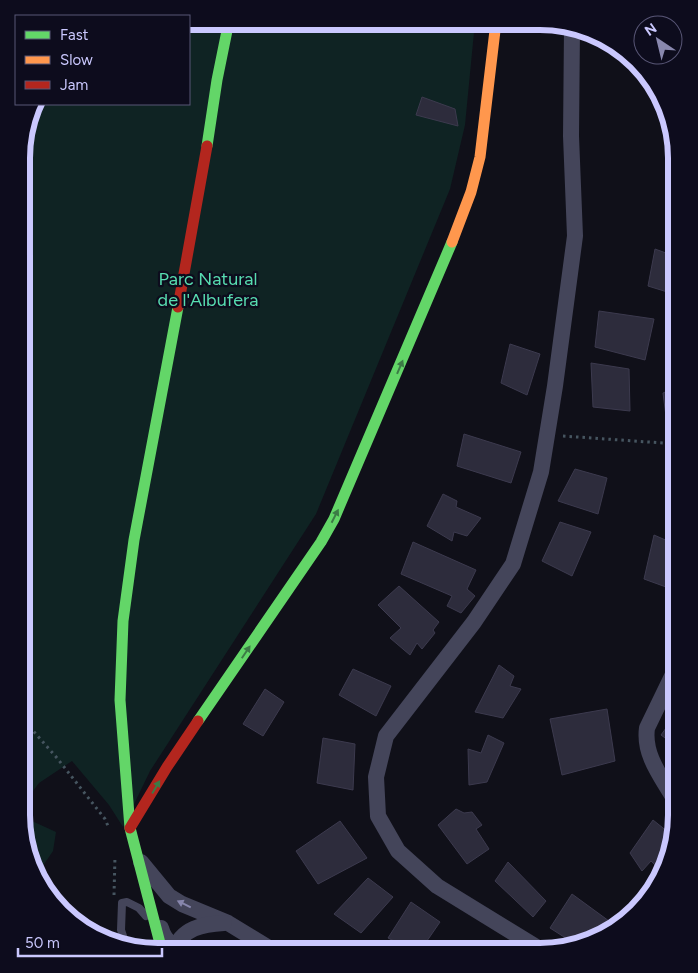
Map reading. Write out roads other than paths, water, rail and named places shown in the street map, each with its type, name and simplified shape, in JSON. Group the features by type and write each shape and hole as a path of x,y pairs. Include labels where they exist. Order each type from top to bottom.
{"main road":[{"path":"216,30 217,80"},
{"path":"170,943 156,926 130,828 120,700 123,621 134,540 202,182 217,80 227,30"},
{"path":"130,828 167,767 321,542 344,498 458,228 471,192 480,157 495,30"}],"street":[{"path":"530,943 437,886 398,851 378,816 376,777 386,736 474,622 513,564 541,472 575,236 571,136 572,34"},
{"path":"668,684 648,728 646,738 648,753 668,788"},
{"path":"140,863 169,896 182,904 228,923 261,943"},
{"path":"140,863 148,883 163,936 170,943"},
{"path":"179,943 182,937 196,926 228,923"}],"lane":[{"path":"124,938 121,930 122,903 127,902 139,908 156,926"}],"park label":[{"name":"Parc Natural de l'Albufera","path":"208,289"}]}
